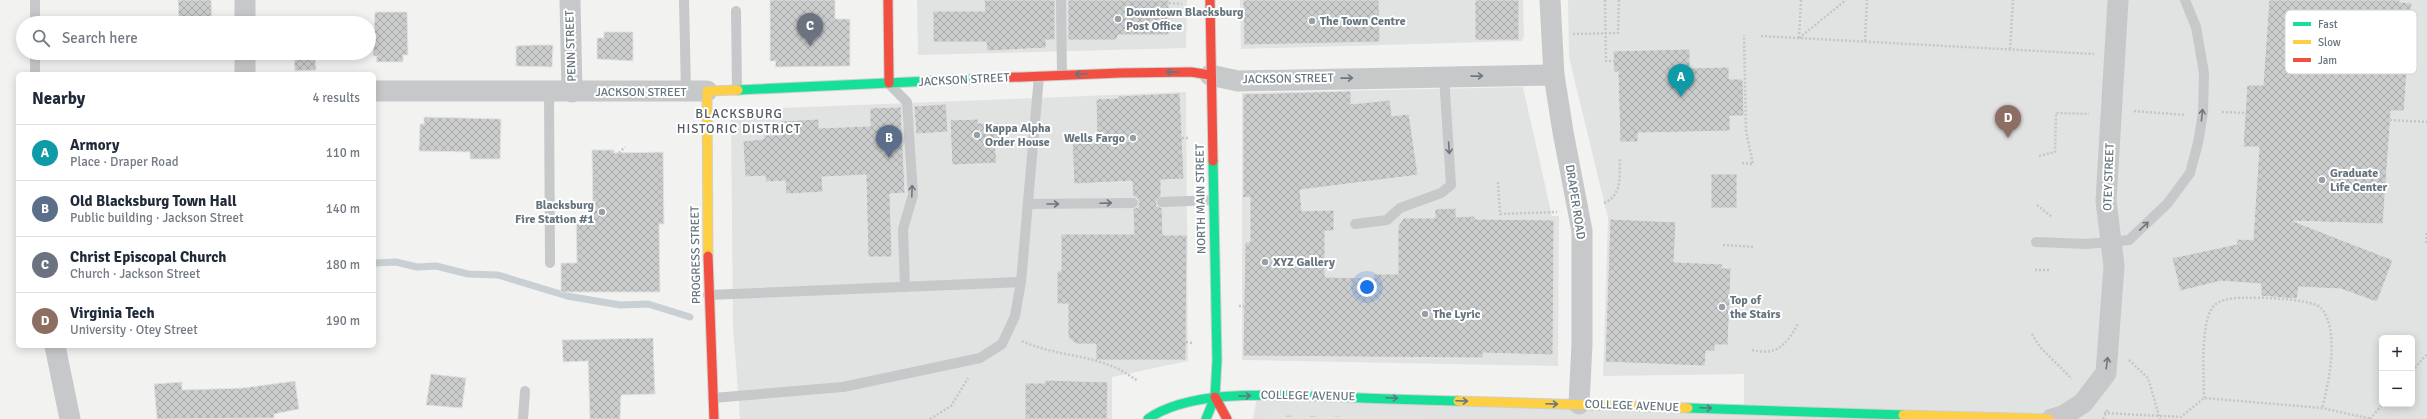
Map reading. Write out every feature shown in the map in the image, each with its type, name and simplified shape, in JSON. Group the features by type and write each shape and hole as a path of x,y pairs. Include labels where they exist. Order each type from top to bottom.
{"street":[{"path":"245,0 245,16"},
{"name":"PENN STREET","path":"570,0 572,92"},
{"path":"888,0 888,83"},
{"name":"NORTH MAIN STREET","path":"1206,419 1215,397 1217,342 1210,75 1210,0"},
{"name":"DRAPER ROAD","path":"1550,0 1554,75 1563,132 1582,231 1582,344 1579,404"},
{"name":"OTEY STREET","path":"2096,403 2106,373 2114,266 2106,201 2118,0"},
{"path":"245,60 245,72"},
{"name":"JACKSON STREET","path":"376,91 686,92 1062,75 1191,72 1238,81 1554,75"},
{"name":"PROGRESS STREET","path":"707,91 708,295 714,419"},
{"path":"54,348 70,419"},
{"name":"COLLEGE AVENUE","path":"1148,419 1154,413 1215,397 1264,395 2049,419"},
{"path":"1215,397 1227,419"},
{"path":"2052,419 2096,403"}],"lane":[{"path":"35,0 35,16"},
{"path":"684,0 686,92"},
{"path":"1061,0 1062,75"},
{"path":"2036,242 2111,243 2129,240 2168,204 2190,174 2198,143 2203,113 2204,74 2196,27 2185,0"},
{"path":"736,11 738,90"},
{"path":"35,60 35,72"},
{"path":"713,398 844,387 980,358 1002,344 1015,316 1021,282 1039,76"},
{"path":"1355,224 1387,220 1400,208 1441,193 1451,185 1444,76"},
{"path":"888,83 907,102 913,195 903,229 905,287"},
{"path":"549,92 550,263"},
{"path":"1162,202 1213,200"},
{"path":"1028,204 1133,203"},
{"path":"708,295 1021,282"},
{"path":"523,419 525,391"}],"path":[{"path":"1604,0 1606,61 1614,61"},
{"path":"1570,34 1618,33 1619,0"},
{"path":"1798,38 1801,0"},
{"path":"1798,38 1846,0"},
{"path":"1865,42 1867,0"},
{"path":"2010,49 2013,0"},
{"path":"1169,3 1182,4"},
{"path":"1742,164 1753,164 1746,131 1744,36"},
{"path":"1761,36 2096,54"},
{"path":"2131,111 2188,115"},
{"path":"2222,112 2245,113"},
{"path":"2039,156 2055,152 2056,113 2092,114"},
{"path":"2390,120 2427,122"},
{"path":"1182,138 1193,137"},
{"path":"619,153 625,147"},
{"path":"1604,203 1612,200 1618,193 1620,159"},
{"path":"1498,182 1500,214 1562,212"},
{"path":"2037,205 2052,217"},
{"path":"2426,243 2427,231"},
{"path":"1723,245 1755,248"},
{"path":"2035,270 2051,270"},
{"path":"2204,398 2207,319 2212,307 2222,300 2235,298 2278,298 2314,303 2321,307 2327,318 2330,334 2330,358 2328,385 2322,408"},
{"path":"1239,306 1244,306"},
{"path":"1752,350 1766,353 1772,352 1790,339 1798,324"},
{"path":"2032,334 2040,347 2074,381"},
{"path":"1019,340 1039,349 1088,359 1114,367 1138,381"},
{"path":"1186,342 1192,343"},
{"path":"2415,368 2427,354"},
{"path":"2124,355 2148,378 2159,418"},
{"path":"930,419 951,406 980,358"},
{"path":"2096,403 2106,414 2159,418 2181,417 2204,398 2322,408 2370,419 2380,407"}],"shaded area":[{"path":"917,0 1187,0 1186,48 918,55"},
{"path":"1240,0 1523,0 1524,36 1522,41 1241,49"},
{"path":"1568,0 2427,0 2427,419 1253,419 1257,398 1744,409 1744,374 1603,376 1608,218 1569,57"},
{"path":"1523,87 1552,216 1559,216 1558,366 1242,360 1242,93"},
{"path":"1186,92 1188,361 1112,377 1112,419 740,419 733,325 731,110"}],"green space":[{"path":"1271,415 1444,419 1270,419"}],"building":[{"path":"178,0 211,0 212,16 179,16"},
{"path":"770,0 835,0 835,19 850,19 850,66 775,67 776,61 770,61"},
{"path":"984,0 1055,0 1055,40 1046,40 1046,48 987,51 986,42 933,42 933,11 985,11"},
{"name":"Downtown Blacksburg Post Office","path":"1068,0 1169,0 1169,35 1118,35 1117,40 1068,40"},
{"name":"The Town Centre","path":"1243,0 1379,0 1380,42 1244,45"},
{"path":"1475,0 1519,0 1519,40 1475,40"},
{"name":"Graduate Life Center","path":"2269,0 2400,0 2400,2 2412,3 2411,10 2285,10 2285,74 2407,74 2404,111 2391,111 2383,224 2293,221 2393,260 2377,302 2341,289 2299,287 2297,299 2261,296 2261,284 2221,281 2180,291 2172,258 2237,244 2237,239 2253,240 2259,147 2243,147 2247,85 2263,85"},
{"path":"375,12 407,12 408,55 403,55 403,62 376,62"},
{"path":"604,32 633,32 633,61 597,59 597,38 604,38"},
{"path":"553,45 552,67 516,66 516,46"},
{"path":"1690,49 1690,68 1729,67 1729,79 1743,79 1744,116 1730,116 1730,131 1638,133 1638,142 1620,142 1618,72 1614,72 1613,51"},
{"path":"294,60 315,60 316,70 295,71"},
{"path":"1351,91 1351,104 1390,100 1392,116 1409,114 1418,175 1300,190 1302,211 1334,210 1334,231 1325,231 1325,277 1374,278 1374,274 1398,274 1398,226 1404,218 1435,218 1435,209 1456,208 1456,217 1475,216 1475,219 1554,220 1553,355 1483,353 1483,358 1243,356 1245,242 1250,242 1250,197 1243,198 1243,94"},
{"path":"1180,93 1184,179 1161,180 1161,196 1156,202 1157,206 1162,208 1163,235 1187,235 1186,360 1096,360 1096,344 1076,344 1068,337 1068,304 1057,304 1057,271 1061,271 1061,234 1134,234 1133,209 1138,207 1139,203 1137,198 1133,196 1132,181 1074,184 1072,139 1097,138 1096,99 1118,98 1118,96"},
{"path":"946,104 948,132 916,134 914,106"},
{"path":"901,107 905,193 890,194 892,257 868,257 866,175 822,177 823,192 786,194 785,181 766,182 765,176 745,177 743,141 764,139 764,135 782,135 781,121 819,119 819,128 870,126 870,108"},
{"path":"424,117 501,119 500,159 470,159 470,152 419,151 420,124 424,124"},
{"name":"Kappa Alpha Order House","path":"978,119 978,123 1003,124 1004,146 995,146 997,163 952,165 950,120"},
{"path":"592,150 614,150 614,153 663,152 664,224 659,224 660,292 561,292 561,263 577,263 576,218 593,218"},
{"path":"1711,174 1737,174 1737,208 1711,208"},
{"path":"1610,219 1676,222 1674,262 1723,264 1722,268 1731,268 1728,345 1715,345 1715,351 1706,351 1705,366 1605,362"},
{"path":"653,338 655,394 621,395 620,419 590,419 588,361 563,362 562,340"},
{"path":"431,374 466,378 462,408 426,405"},
{"path":"1045,380 1108,382 1107,419 1025,419 1025,383 1045,383"},
{"path":"295,381 299,409 274,414 274,418 157,419 154,384 182,382 182,390 243,388"}],"waterway":[{"path":"376,263 396,262 417,267 436,266 468,274 498,275 567,296 620,305 648,304 690,317"}],"traffic: fast":[{"path":"738,90 995,78"},
{"path":"1206,419 1215,397 1217,360 1213,161"},
{"path":"1148,419 1167,409 1189,402 1240,396 1267,395 1458,401"},
{"path":"1688,408 1903,415"}],"traffic: slow":[{"path":"708,256 707,91 738,90"},
{"path":"1458,401 1688,408"},
{"path":"1903,415 2049,419"}],"traffic: jam":[{"path":"888,0 889,83"},
{"path":"1210,0 1213,161"},
{"path":"995,78 1191,72 1210,75"},
{"path":"708,256 714,419"},
{"path":"1215,397 1227,419"}],"place":[{"name":"Downtown Blacksburg Post Office","path":"1118,19"},
{"name":"The Town Centre","path":"1312,21"},
{"name":"Christ Episcopal Church","path":"810,46"},
{"name":"Armory","path":"1681,97"},
{"name":"Kappa Alpha Order House","path":"977,135"},
{"name":"Wells Fargo","path":"1133,138"},
{"name":"Virginia Tech","path":"2008,138"},
{"name":"Old Blacksburg Town Hall","path":"889,158"},
{"name":"Graduate Life Center","path":"2322,180"},
{"name":"Blacksburg Fire Station #1","path":"602,212"},
{"name":"XYZ Gallery","path":"1265,262"},
{"name":"Top of the Stairs","path":"1722,307"},
{"name":"The Lyric","path":"1425,314"}],"district":[{"name":"BLACKSBURG HISTORIC DISTRICT","path":"739,122"}]}
